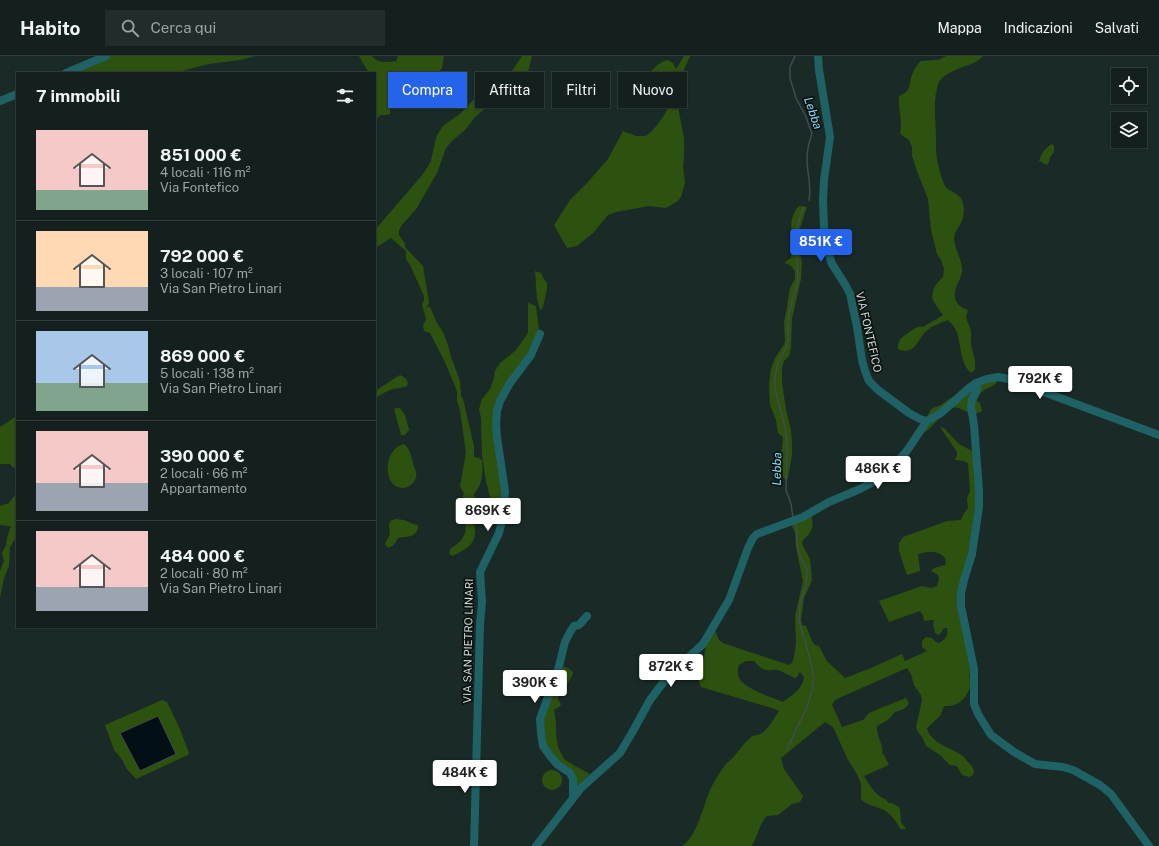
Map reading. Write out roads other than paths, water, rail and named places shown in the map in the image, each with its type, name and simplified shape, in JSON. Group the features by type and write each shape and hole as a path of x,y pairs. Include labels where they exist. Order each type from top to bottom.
{"street":[{"path":"68,72 106,56"},
{"name":"VIA FONTEFICO","path":"818,56 830,137 824,180 823,200 824,227 827,249 832,264 850,294 862,360 869,380 878,390 910,413 927,421"},
{"path":"0,101 16,94"},
{"name":"VIA SAN PIETRO LINARI","path":"474,846 482,602 480,572 499,533 504,512 505,491 497,437 497,411 500,401 510,382 531,355 540,334"},
{"path":"536,846 581,788 620,753 634,731 650,700 668,676 703,644 729,600 753,538 757,534 794,521 829,502 860,489 887,472 906,452 927,421 941,413 976,383 998,377 1009,379 1159,435"},
{"path":"976,383 977,388 972,399 971,407 974,425 979,507 972,554 961,593 961,606 974,669 974,704 978,714 991,735 1014,752 1034,764 1063,767 1073,770 1100,785 1112,794 1149,846"},
{"path":"573,798 573,779 570,773 558,764 543,746 540,719 558,670 565,642 574,626 579,625 587,616"}],"waterway":[{"name":"Lebba","path":"795,56 790,67 790,78 796,98 806,117 812,134 808,146 807,156 810,190 809,200"},
{"name":"Lebba","path":"793,518 791,504 786,490 786,432 775,389 775,376 778,362 787,346 789,313 798,276 795,245 796,233 804,207"},
{"name":"Lebba","path":"787,749 806,709 814,679 799,620 800,602 806,586 807,570 797,545 797,528 795,523"}]}
